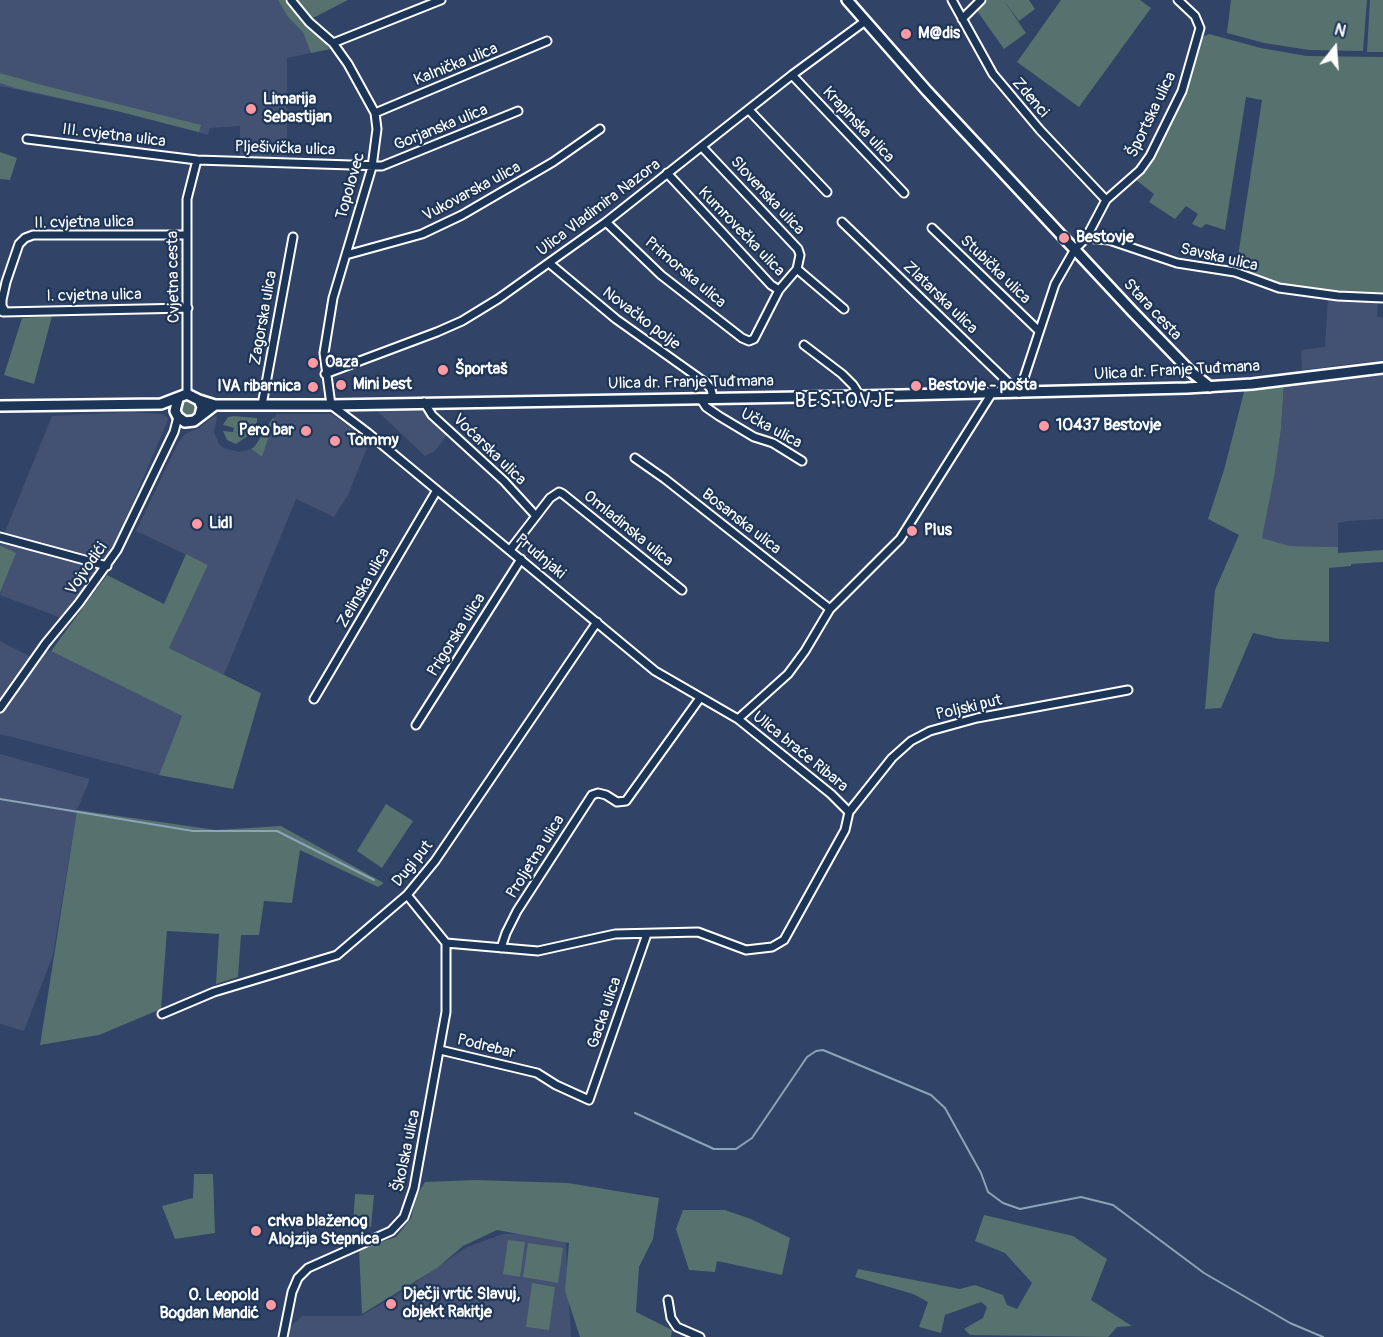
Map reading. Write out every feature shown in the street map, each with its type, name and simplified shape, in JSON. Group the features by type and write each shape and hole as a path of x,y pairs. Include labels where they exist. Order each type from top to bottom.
{"main road":[{"path":"847,0 864,22"},
{"name":"Stara cesta","path":"864,22 1161,342 1210,387"},
{"name":"Ulica dr. Franje Tuđmana","path":"199,400 215,405 331,405 1019,393 1210,387 1383,368"},
{"path":"0,406 161,404 192,395 199,400 202,407 200,415"},
{"path":"179,417 182,397"},
{"path":"161,404 179,417 194,421 215,405"}],"street":[{"name":"Topolovec","path":"291,0 333,43 361,85 375,113 377,129 372,166 331,309 324,352 331,405"},
{"path":"333,43 441,0"},
{"name":"Zdenci","path":"952,0 993,74 1106,200"},
{"path":"962,19 981,0"},
{"name":"Športska ulica","path":"1106,200 1140,170 1150,156 1182,91 1200,28 1195,16 1178,0"},
{"name":"Ulica Vladimira Nazora","path":"326,374 462,321 498,298 606,222 792,75 864,22"},
{"name":"Kalnička ulica","path":"375,113 547,42"},
{"name":"Krapinska ulica","path":"792,75 904,193"},
{"path":"749,110 827,192"},
{"name":"Gorjanska ulica","path":"372,166 382,166 518,111"},
{"name":"Vukovarska ulica","path":"346,255 422,234 462,215 553,162 600,129"},
{"name":"III. cvjetna ulica","path":"27,139 196,160"},
{"name":"Slovenska ulica","path":"702,147 798,249 800,263 797,269"},
{"name":"Plješivička ulica","path":"196,160 372,166"},
{"name":"Cvjetna cesta","path":"182,397 188,308 187,198 196,160"},
{"name":"Kumrovečka ulica","path":"667,173 771,285 779,290 754,339 749,341"},
{"path":"1019,393 1055,284 1075,249 1086,238 1106,200"},
{"name":"Primorska ulica","path":"606,222 661,274 742,338 749,341"},
{"name":"Zlatarska ulica","path":"842,222 1019,393"},
{"name":"Stubička ulica","path":"932,228 1039,331"},
{"name":"II. cvjetna ulica","path":"2,312 6,282 19,244 24,238 33,235 187,235"},
{"name":"Zagorska ulica","path":"262,405 293,237"},
{"name":"Savska ulica","path":"1086,238 1109,240 1177,263 1235,272 1279,288 1347,297 1383,298"},
{"name":"Novačko polje","path":"549,263 616,319 706,383 711,389 713,398"},
{"path":"779,290 797,269 844,309"},
{"name":"I. cvjetna ulica","path":"2,312 188,308"},
{"path":"804,345 842,374 854,385 860,396"},
{"name":"Ulica braće Ribara","path":"446,943 538,951 615,934 699,932 746,950 772,947 784,940 845,830 849,812 738,719 788,674 830,609 900,539 992,393"},
{"name":"Učka ulica","path":"700,398 706,407 719,416 754,437 773,443 802,461"},
{"name":"Voćarska ulica","path":"424,402 432,415 504,481 536,516"},
{"name":"Prudnjaki","path":"331,405 368,432 655,671 738,719"},
{"name":"Vojvodići","path":"0,708 46,644 80,603 126,534 179,417"},
{"name":"Bosanska ulica","path":"634,458 665,479 830,609"},
{"name":"Zelinska ulica","path":"314,699 437,490"},
{"name":"Omladinska ulica","path":"510,550 555,493 563,494 682,590"},
{"path":"0,537 106,566"},
{"name":"Prigorska ulica","path":"416,725 521,559"},
{"name":"Dugi put","path":"162,1014 214,992 337,954 407,895 435,861 597,622"},
{"name":"Poljski put","path":"849,812 892,758 911,741 930,731 977,718 1128,690"},
{"name":"Proljetna ulica","path":"501,948 517,911 592,795 598,793 617,802 626,801 700,698"},
{"path":"407,895 446,943"},
{"name":"Gacka ulica","path":"589,1100 647,934"},
{"name":"Podrebar","path":"446,943 446,1012 440,1050 537,1073 556,1085 589,1100"},
{"name":"Školska ulica","path":"283,1337 292,1292 298,1278 308,1268 391,1231 404,1217 414,1188 440,1050"},
{"path":"668,1300 671,1318 676,1327 700,1337"}],"shaded area":[{"name":"Limarija Sebastijan","path":"0,0 285,0 330,49 287,58 287,159 240,157 240,126 210,128 208,135 117,111 0,86"},
{"path":"1328,297 1378,302 1377,317 1382,317 1383,320 1383,360 1302,370 1301,350 1325,347"},
{"path":"1383,374 1383,519 1338,523 1338,547 1290,546 1262,538 1275,472 1284,384"},
{"path":"420,406 448,434 435,451 425,456 373,407"},
{"path":"129,412 163,414 168,418 117,540 92,578 61,618 0,595 15,553 0,544 52,416"},
{"path":"276,414 331,414 370,440 348,495 334,517 296,499 224,675 169,648 208,565 136,531 178,443 185,434 199,428 214,416 217,417 214,432 219,444 224,448 239,452 251,449 262,457"},
{"path":"0,641 29,656 51,651 182,716 159,775 0,734"},
{"path":"0,754 90,779 77,810 53,955 24,1031 0,1024"},
{"path":"565,1231 571,1337 288,1337 289,1328 302,1316 361,1316 400,1293 467,1247 503,1234"}],"green space":[{"path":"278,0 285,0 330,49 311,53 303,32 288,17"},
{"path":"295,0 348,0 311,19"},
{"path":"987,0 1029,0 1035,9 1019,21 1004,1 1026,33 1004,49 975,8"},
{"path":"1061,0 1140,0 1151,8 1079,107 1017,62"},
{"path":"1231,0 1367,0 1363,51 1309,50 1264,43 1227,33"},
{"path":"1370,0 1383,0 1383,52 1367,52"},
{"path":"1209,34 1261,48 1307,56 1383,57 1383,295 1362,295 1280,285 1236,269 1262,100 1246,97 1225,230 1206,224 1201,228 1192,224 1198,214 1186,206 1175,219 1149,202 1154,194 1136,180 1152,158 1181,103 1200,38"},
{"path":"0,73 201,125 199,132 15,88 0,83"},
{"path":"0,152 17,158 10,180 0,179"},
{"path":"52,316 34,384 4,375 22,318"},
{"path":"1284,384 1275,472 1262,538 1290,546 1338,547 1338,553 1383,550 1383,562 1329,568 1329,642 1279,639 1253,633 1221,708 1205,709 1215,590 1239,535 1208,519 1224,470 1245,388"},
{"path":"188,400 196,408 188,416 180,408"},
{"path":"228,417 257,418 249,435 236,444 227,440 223,431 233,432 234,428 223,425"},
{"path":"275,418 262,457 251,449"},
{"path":"0,545 16,553 0,593"},
{"path":"186,554 208,565 169,648 261,693 233,789 159,775 182,716 51,651 107,575 164,604"},
{"path":"386,804 413,821 382,868 357,851"},
{"path":"77,810 216,830 281,826 384,883 378,887 300,850 292,903 264,901 259,935 241,935 238,977 216,984 219,934 167,931 161,1009 99,1035 40,1045"},
{"path":"194,1174 213,1174 215,1233 175,1239 162,1206 193,1198"},
{"path":"475,1180 568,1183 659,1198 653,1239 639,1267 636,1312 672,1330 671,1337 580,1337 565,1291 569,1243 497,1230 463,1246 437,1268 362,1314 359,1249 396,1237 411,1218 416,1197 425,1182"},
{"path":"355,1194 374,1195 371,1227 353,1225"},
{"path":"683,1210 725,1210 751,1219 790,1238 782,1275 717,1261 715,1272 689,1270 676,1229"},
{"path":"984,1215 1073,1236 1107,1259 1091,1300 1132,1326 1117,1327 1108,1337 970,1335 964,1329 983,1318 987,1307 981,1302 945,1315 941,1333 919,1327 928,1302 913,1294 855,1277 858,1269 960,1289 975,1285 1003,1295 1007,1305 1017,1309 1032,1283 1005,1253 975,1241"},
{"path":"508,1240 525,1242 520,1277 503,1274"},
{"path":"528,1243 563,1248 558,1283 523,1277"},
{"path":"532,1283 555,1287 549,1330 526,1327"}],"waterway":[{"path":"0,799 193,831 277,831 374,880"},
{"path":"635,1113 714,1149 736,1149 752,1138 807,1057 816,1051 823,1050 931,1095 945,1108 981,1173 988,1192 1003,1203 1020,1209 1081,1197 1113,1205 1204,1273 1290,1323 1323,1337"}],"place":[{"name":"M@dis","path":"906,34"},
{"name":"Limarija Sebastijan","path":"251,109"},
{"name":"Bestovje","path":"1064,238"},
{"name":"Oaza","path":"313,363"},
{"name":"Športaš","path":"443,370"},
{"name":"Mini best","path":"341,385"},
{"name":"Bestovje - pošta","path":"916,386"},
{"name":"IVA ribarnica","path":"313,387"},
{"name":"10437 Bestovje","path":"1044,426"},
{"name":"Pero bar","path":"306,431"},
{"name":"Tommy","path":"335,441"},
{"name":"Lidl","path":"197,524"},
{"name":"Plus","path":"912,531"},
{"name":"crkva blaženog Alojzija Stepnica","path":"256,1231"},
{"name":"Dječji vrtić Slavuj, objekt Rakitje","path":"391,1304"},
{"name":"O. Leopold Bogdan Mandić","path":"271,1305"}],"district":[{"name":"BESTOVJE","path":"845,402"}]}
